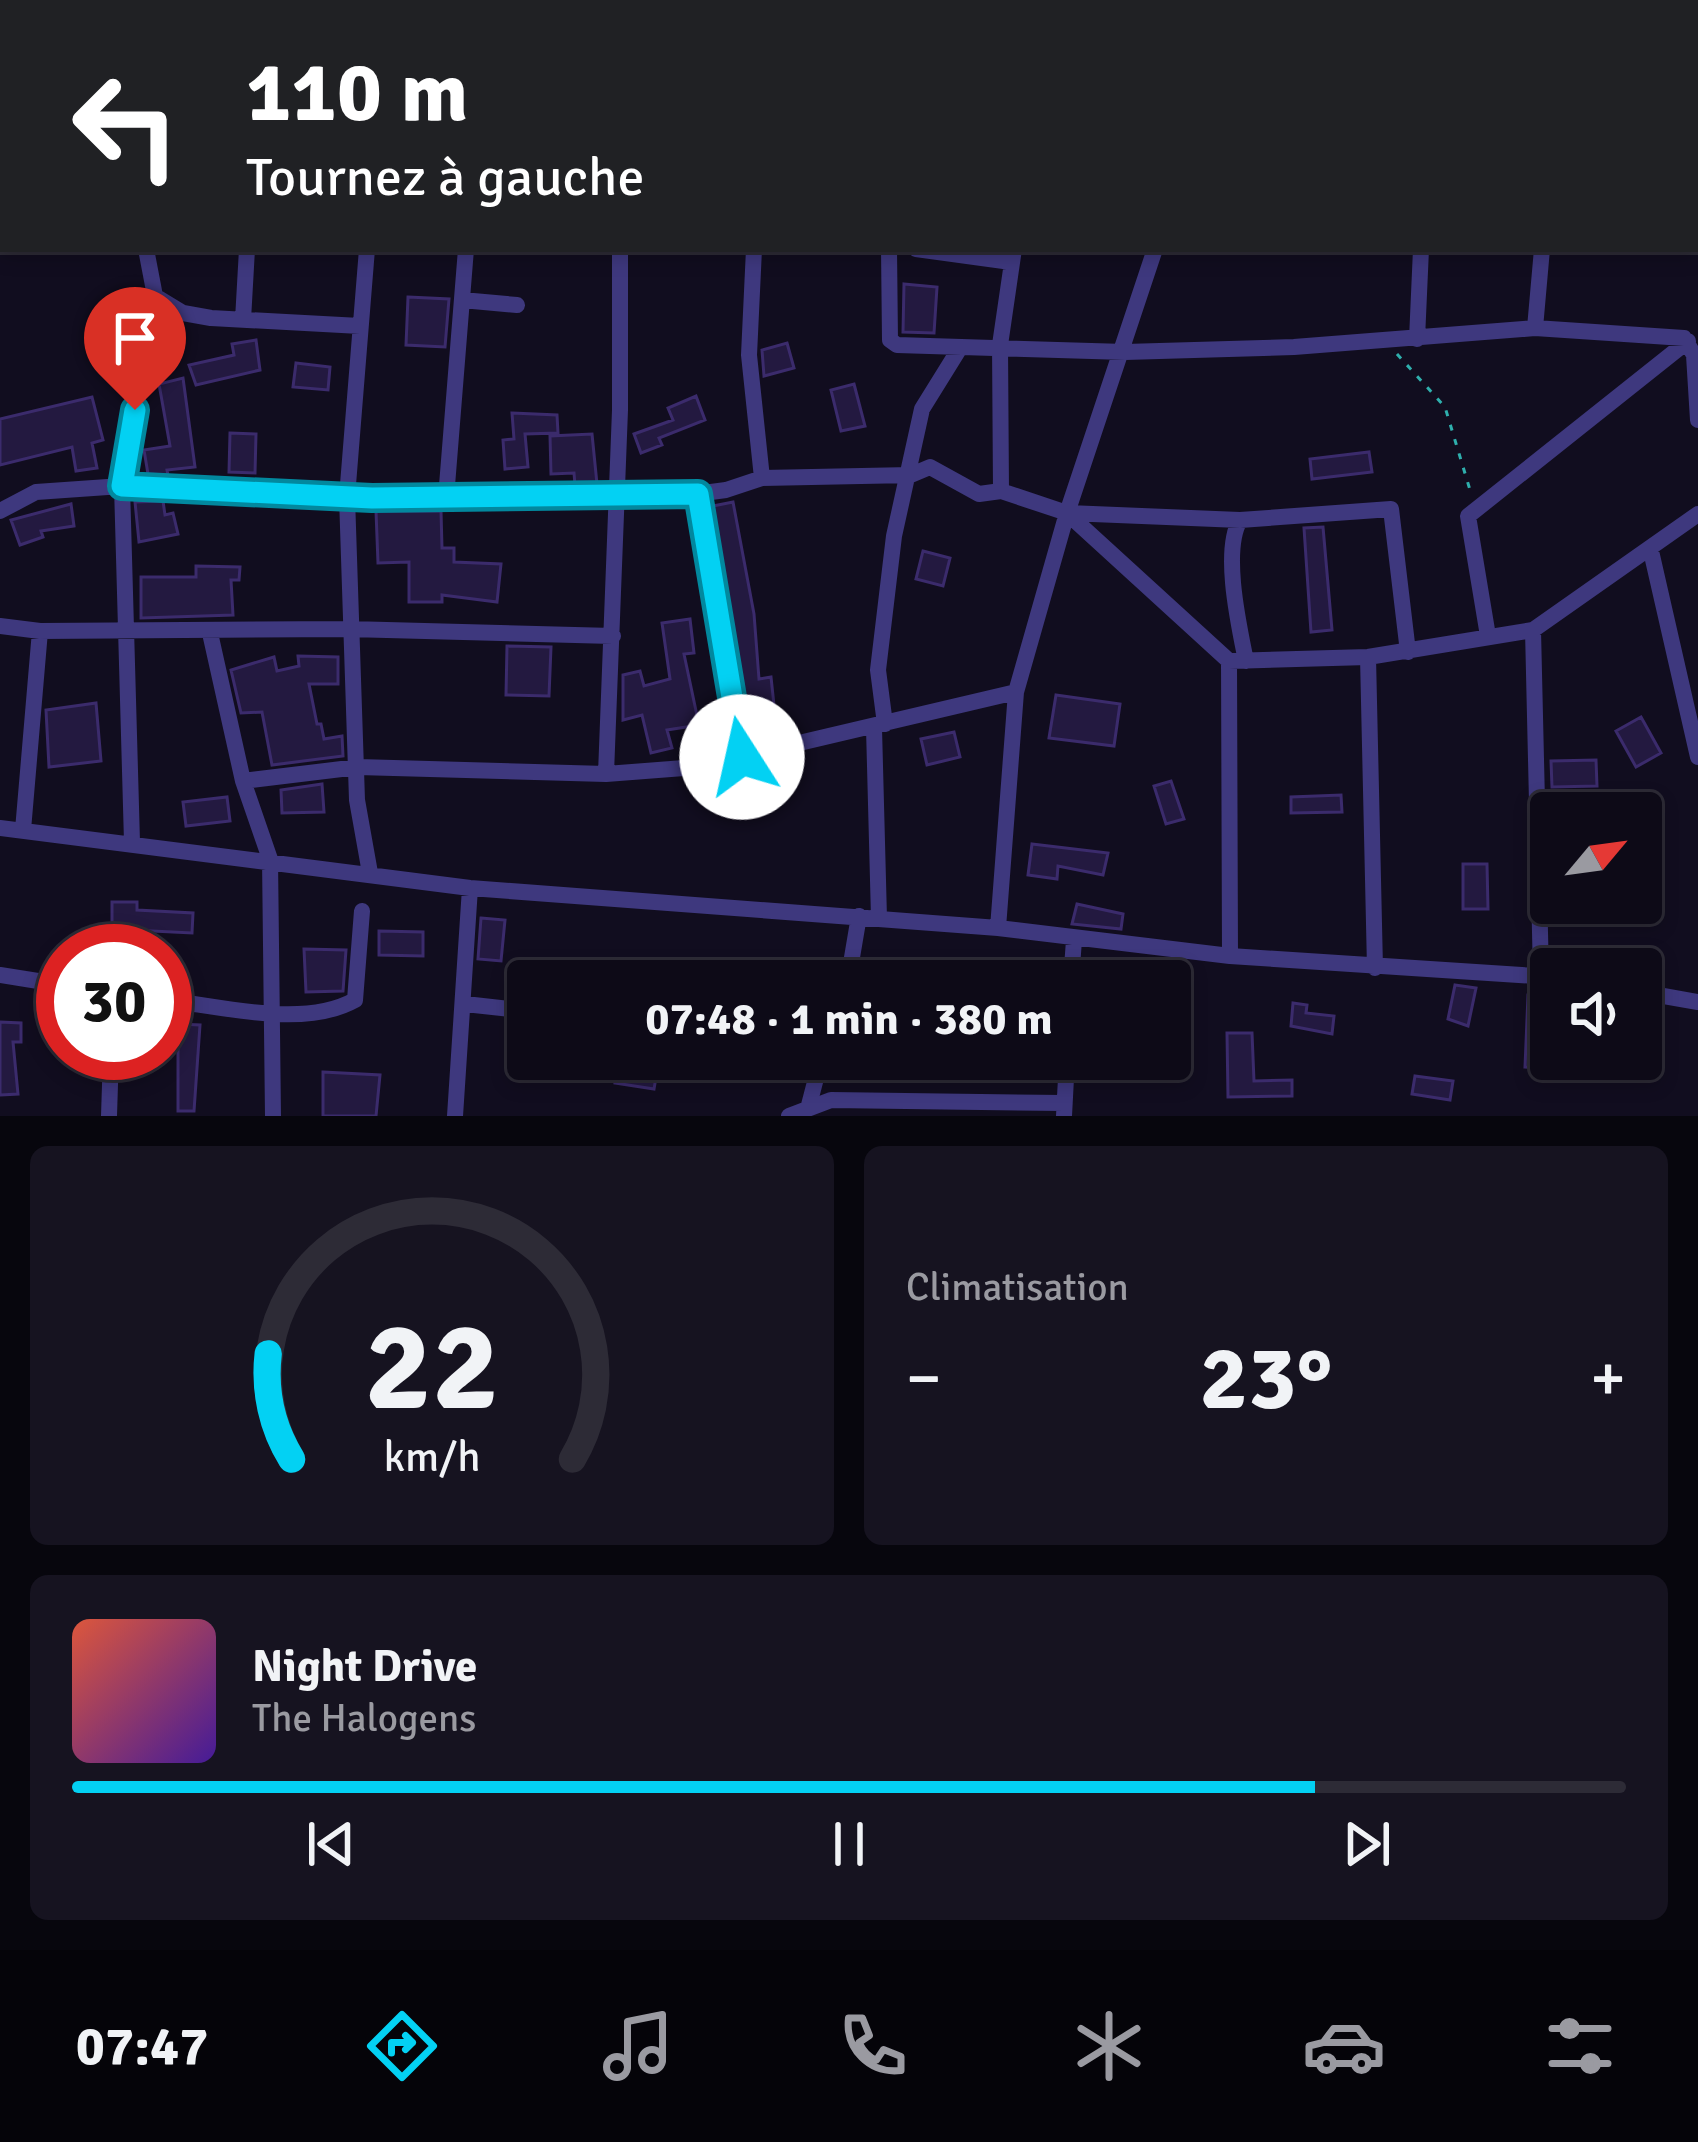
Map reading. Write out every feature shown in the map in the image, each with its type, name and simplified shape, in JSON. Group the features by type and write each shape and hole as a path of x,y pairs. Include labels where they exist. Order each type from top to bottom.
{"street":[{"path":"132,842 130,631 122,486 155,296 147,252"},
{"path":"244,320 247,252"},
{"path":"367,252 346,496 357,800 370,873"},
{"path":"446,498 466,252"},
{"path":"606,774 614,636 620,252"},
{"path":"754,252 749,355 761,478"},
{"path":"889,252 890,340 958,351 1000,344 1125,352 1387,341 1535,328 1688,340"},
{"path":"964,252 1012,255 1000,344 1001,491"},
{"path":"998,928 1016,692 1067,513 1125,352 1154,252"},
{"path":"1417,339 1421,252"},
{"path":"1535,328 1542,252"},
{"path":"155,296 183,313 360,326"},
{"path":"461,300 517,305"},
{"path":"1688,340 1694,355 1698,420"},
{"path":"1489,636 1468,515 1688,340"},
{"path":"879,918 882,612 922,409 958,351"},
{"path":"0,511 36,492 122,486 346,496 615,497 698,494 761,478 911,476 930,467 980,494 1001,491 1067,513 1240,520 1391,509 1408,652"},
{"path":"698,494 742,757"},
{"path":"1067,513 1238,661 1368,657 1533,630 1698,514"},
{"path":"1230,956 1238,661 1234,536 1240,520"},
{"path":"1651,550 1698,757"},
{"path":"0,626 209,634 349,629 614,636"},
{"path":"1533,630 1545,948"},
{"path":"23,830 40,631"},
{"path":"209,634 242,781 270,860 273,1116"},
{"path":"1368,657 1376,968"},
{"path":"242,781 358,767 606,774 697,767 1016,692"},
{"path":"0,828 470,888 998,928 1230,956 1530,975"},
{"path":"455,1116 470,888"},
{"path":"192,1003 271,1011 335,1011 355,1000 362,911"},
{"path":"852,960 860,916"},
{"path":"1073,960 1074,940"},
{"path":"0,975 36,981"},
{"path":"1662,996 1698,1002"},
{"path":"465,1004 507,1009"},
{"path":"109,1116 110,1080"},
{"path":"809,1105 816,1080"},
{"path":"790,1116 809,1105 872,1099 1064,1110 1065,1080"}],"path":[{"path":"1387,341 1444,407 1471,482 1468,515"}],"building":[{"path":"904,284 937,287 934,333 903,332"},
{"path":"408,297 449,299 445,347 406,345"},
{"path":"256,340 260,370 196,385 189,365 234,355 232,344"},
{"path":"787,343 794,368 764,376 762,350"},
{"path":"296,363 330,367 328,390 293,387"},
{"path":"183,378 195,467 167,470 168,475 148,474 144,450 170,446 159,384"},
{"path":"854,384 865,426 841,431 831,390"},
{"path":"696,396 705,420 659,438 662,445 641,453 634,434 673,420 668,408"},
{"path":"92,397 103,440 92,443 97,468 76,471 72,447 0,465 0,419"},
{"path":"512,413 557,415 558,433 525,434 528,467 505,469 503,440 514,439"},
{"path":"230,433 256,434 255,473 229,472"},
{"path":"592,434 597,484 575,485 574,473 551,474 550,436"},
{"path":"1369,452 1372,472 1312,479 1310,459"},
{"path":"163,501 165,515 173,513 178,534 139,542 135,502"},
{"path":"733,502 754,614 759,679 771,677 776,724 750,727 713,506"},
{"path":"71,504 74,526 41,531 43,537 20,545 11,520"},
{"path":"376,511 441,511 442,548 454,548 454,562 501,564 497,602 442,595 442,602 409,602 409,562 378,563"},
{"path":"1323,527 1332,630 1311,632 1304,528"},
{"path":"923,551 950,558 943,586 916,579"},
{"path":"196,566 240,567 239,580 231,580 233,615 141,618 141,577 196,577"},
{"path":"690,619 694,653 684,654 699,725 667,730 672,748 651,753 642,715 623,720 623,675 640,671 644,686 670,679 662,623"},
{"path":"507,646 551,647 549,696 506,695"},
{"path":"298,656 338,657 338,684 309,684 324,739 342,736 343,756 272,765 262,712 241,713 231,670 274,657 277,671 299,666"},
{"path":"1056,695 1120,704 1114,746 1049,738"},
{"path":"96,703 101,761 49,767 46,710"},
{"path":"1641,717 1661,753 1636,767 1616,731"},
{"path":"954,732 960,757 927,765 921,739"},
{"path":"1596,760 1597,786 1552,787 1551,761"},
{"path":"1171,781 1184,819 1166,824 1154,786"},
{"path":"322,784 324,812 282,813 281,790"},
{"path":"1341,795 1342,812 1291,813 1291,797"},
{"path":"227,797 230,821 186,826 183,802"},
{"path":"1032,844 1108,853 1103,875 1058,866 1057,879 1028,875"},
{"path":"1463,864 1487,864 1488,909 1463,909"},
{"path":"112,902 137,902 137,910 193,913 192,933 192,924 112,924"},
{"path":"1077,904 1123,914 1121,929 1072,924"},
{"path":"481,918 505,920 501,961 478,959"},
{"path":"379,931 423,932 423,956 379,955"},
{"path":"304,949 346,950 343,991 306,992"},
{"path":"1455,985 1476,988 1468,1026 1448,1019"},
{"path":"1528,995 1530,995 1530,1067 1525,1067"},
{"path":"1293,1003 1307,1005 1306,1013 1334,1016 1332,1034 1291,1026"},
{"path":"0,1022 21,1023 21,1042 13,1042 18,1094 0,1095"},
{"path":"192,1025 200,1025 194,1111 178,1111 178,1080 192,1080"},
{"path":"1227,1033 1252,1033 1254,1081 1292,1080 1292,1096 1228,1097"},
{"path":"323,1072 380,1075 376,1116 323,1116"},
{"path":"1415,1076 1453,1081 1450,1100 1412,1094"},
{"path":"616,1080 656,1080 654,1089"}],"route":[{"path":"135,410 122,486 372,498 698,494 742,757"}]}
